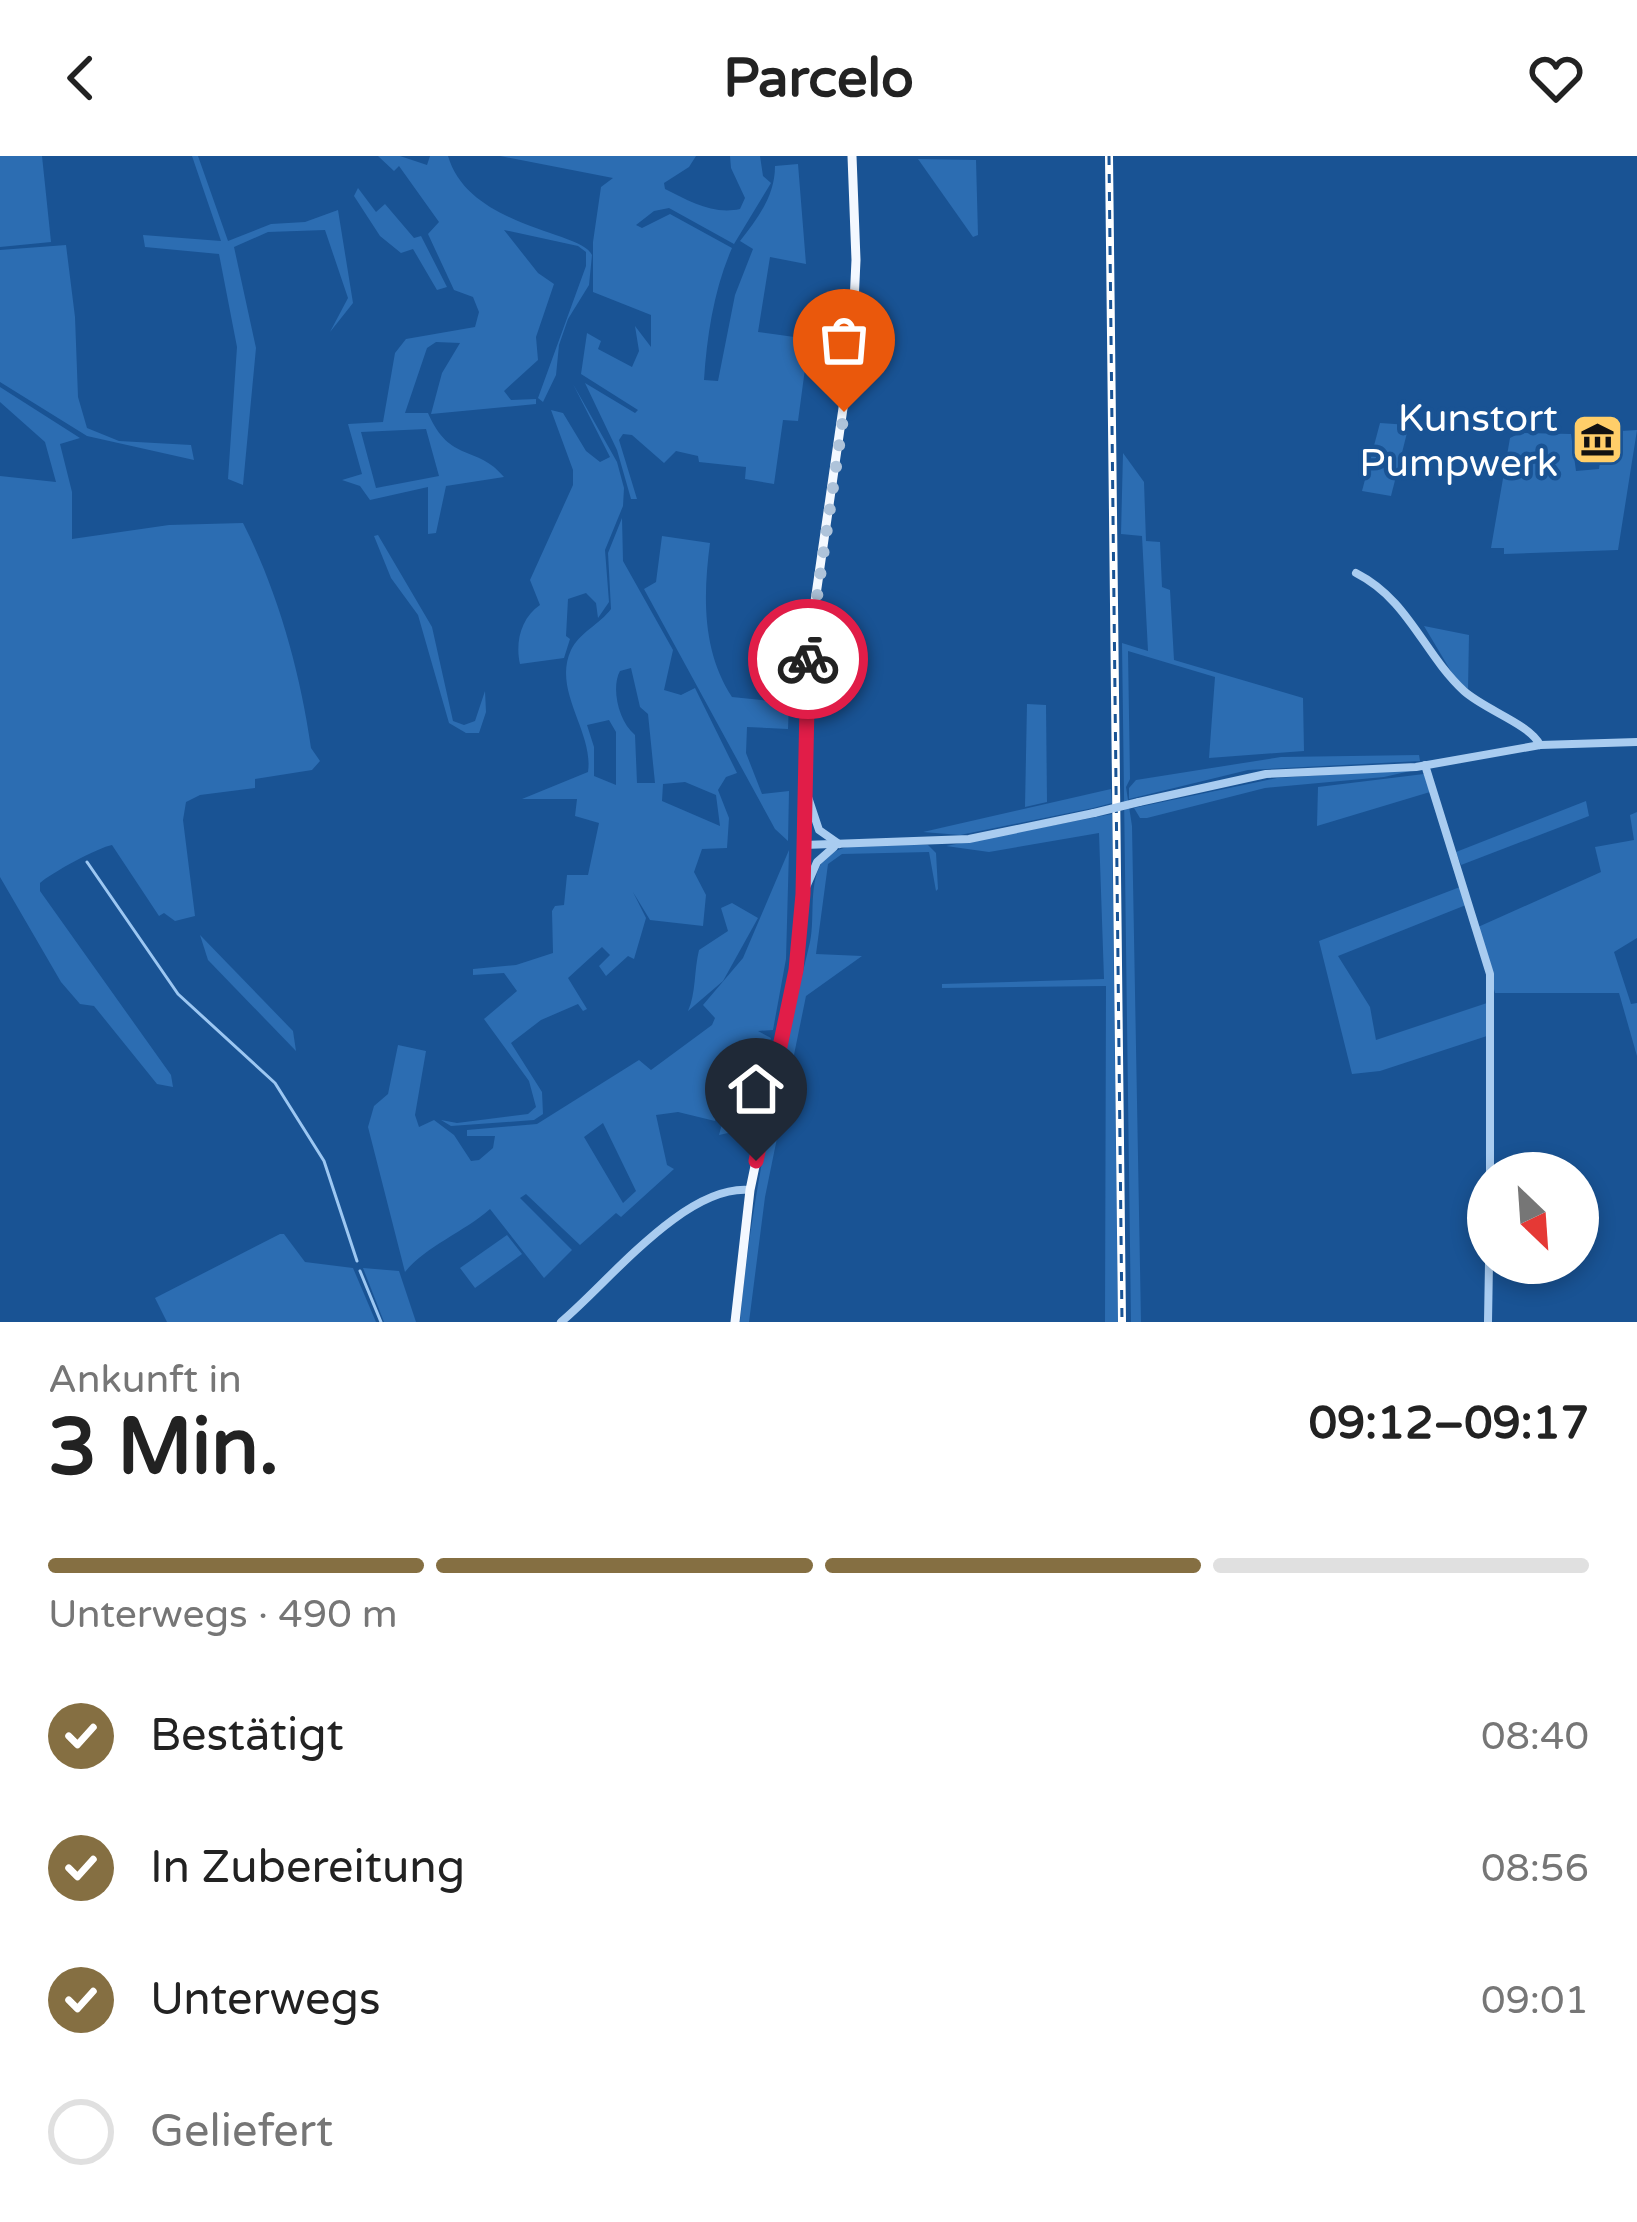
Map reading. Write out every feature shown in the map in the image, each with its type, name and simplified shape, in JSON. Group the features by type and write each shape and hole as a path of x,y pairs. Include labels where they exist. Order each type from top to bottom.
{"main road":[{"path":"735,1322 750,1190 785,1030 803,894 809,643 851,346 856,260 853,156"}],"street":[{"path":"1357,573 1398,603 1458,685 1488,710 1530,731 1540,745"},
{"path":"804,845 969,839 1266,774 1425,766 1540,745 1637,742"},
{"path":"1425,766 1490,974 1490,1152"},
{"path":"806,791 819,830 841,844"},
{"path":"803,894 817,862 841,844"},
{"path":"561,1322 694,1204 733,1190 750,1190"},
{"path":"1488,1322 1489,1284"}],"shaded area":[{"path":"0,156 42,156 51,242 0,247"},
{"path":"192,156 198,156 228,241 271,224 305,222 338,210 353,303 330,332 348,298 325,230 268,232 234,247 256,348 243,485 228,479 237,347 219,254 145,247 143,235 221,241"},
{"path":"378,156 400,156 427,165 430,156 448,156 460,180 478,198 500,213 584,247 592,255 589,285 568,319 556,375 543,402 538,398 586,266 586,252 578,246 504,230 538,273 554,284 536,337 538,360 504,391 511,400 536,399 536,404 431,414 442,373 460,343 436,342 427,348 405,413 428,413 445,440 484,460 504,477 446,486 436,533 428,534 428,487 370,500 360,486 342,480 362,474 348,424 383,422 395,353 406,339 475,327 479,312 473,297 454,290 428,234 439,222 399,166 394,171","holes":["426,429 439,476 376,488 361,432"]},
{"path":"500,156 696,156 689,167 664,183 665,189 701,206 730,210 740,209 745,198 730,156 760,156 763,176 771,183 734,244 669,208 654,211 636,225 642,228 670,214 732,248 716,296 705,363 704,380 718,381 735,295 753,249 740,241 769,197 775,166 798,164 806,264 770,257 758,332 809,339 798,421 783,420 774,484 745,479 746,467 699,462 698,456 676,451 664,463 632,435 623,434 619,440 637,499 631,499 617,450 585,383 635,413 638,410 581,374 587,333 601,341 598,349 632,367 639,351 635,326 651,347 651,315 593,292 593,242 601,187 613,178"},
{"path":"918,159 976,160 978,235 973,237"},
{"path":"358,188 376,212 385,204 414,238 421,236 447,287 437,290 413,249 401,253 380,236 354,196"},
{"path":"66,245 78,397 87,428 119,441 191,445 194,460 87,436 0,382 0,250"},
{"path":"573,384 617,462 624,488 623,506 605,550 609,602 598,618 596,603 586,593 568,599 566,636 570,639 564,658 520,664 521,631 540,605 530,580 573,485 573,470 551,410 563,413 586,451 600,462 610,457"},
{"path":"0,387 80,438 60,444 72,492 72,539 169,525 243,523 277,603 301,689 311,748 320,761 312,770 255,779 255,788 200,795 186,802 183,820 195,916 175,921 164,913 159,916 112,845 40,883 40,891 171,1075 173,1087 157,1084 94,1006 80,1004 61,982 0,877 0,476 56,482 45,442 0,402"},
{"path":"1380,423 1409,425 1391,496 1362,491"},
{"path":"1637,430 1618,550 1504,554 1504,548 1491,548 1510,438 1520,433 1571,434 1576,471 1599,469 1604,432"},
{"path":"1123,453 1144,482 1146,541 1160,542 1162,587 1170,590 1174,660 1303,698 1304,751 1209,758 1215,677 1128,651 1130,779 1126,787 1132,826 1141,1322 1131,1322 1122,643 1148,651 1142,536 1121,534"},
{"path":"622,518 623,561 673,650 664,690 681,695 695,688 737,773 726,777 718,790 729,818 727,848 702,849 694,872 706,895 703,926 650,920 633,892 646,918 634,959 628,956 606,976 599,966 610,955 602,947 568,978 587,1009 583,1011 578,1004 541,1020 511,1043 542,1092 543,1114 534,1120 451,1126 441,1120 457,1123 528,1114 536,1107 529,1081 484,1019 517,991 504,973 473,975 473,969 516,965 553,953 552,911 564,905 567,875 588,875 599,823 575,816 577,799 522,799 588,772 585,742 566,681 567,665 575,644 611,609 608,553","holes":["631,668 640,707 648,714 655,783 637,783 635,735 618,704 617,678 620,671","609,720 616,732 616,785 594,776 594,747 587,725","685,782 716,795 720,826 662,801 663,784"]},
{"path":"378,535 432,627 453,721 464,725 475,721 485,691 486,712 479,733 466,733 449,723 418,615 391,578 374,536"},
{"path":"662,536 710,543 707,623 715,661 732,697 789,703 788,729 747,727 746,753 762,794 789,791 788,841 775,829 644,589 656,582"},
{"path":"1424,626 1469,635 1468,689 1455,678"},
{"path":"1027,704 1046,705 1047,802 1025,807"},
{"path":"1419,755 1420,761 1248,770 1129,799 1129,788 1136,780 1281,757"},
{"path":"1419,769 1384,777 1265,788 1147,818 1140,818 1134,808 1277,778"},
{"path":"1424,774 1430,792 1317,826 1318,787"},
{"path":"1111,789 1112,803 1093,808 960,835 923,832"},
{"path":"1586,801 1589,816 1461,865 1456,852"},
{"path":"1637,812 1637,938 1614,952 1631,1004 1637,1003 1637,1056 1619,993 1495,993 1478,927 1601,872 1595,847 1634,840 1630,815"},
{"path":"1112,814 1118,1322 1105,1322 1106,986 942,988 942,984 1104,979 1099,833 989,852 946,846"},
{"path":"928,845 936,853 936,891 929,852 842,854 828,864 816,954 862,956 806,996 765,1197 749,1322 740,1322 759,1178 810,942 817,873 829,855 850,846"},
{"path":"789,850 786,959 773,1030 758,1031 771,1038 754,1112 741,1115 737,1131 719,1135 735,1076 729,1074 715,1121 678,1112 656,1115 667,1165 674,1169 621,1217 616,1213 580,1245 526,1194 520,1198 572,1250 544,1278 490,1209 423,1254 405,1272 368,1127 374,1106 388,1094 398,1045 426,1051 415,1115 419,1127 434,1120 454,1135 471,1161 479,1160 493,1148 495,1136 467,1136 467,1130 537,1124 639,1060 651,1070 712,1025 715,1018 703,1005 743,958","holes":["603,1123 636,1191 623,1203 584,1137"]},
{"path":"1460,887 1466,905 1338,956 1370,1007 1376,1040 1490,1002 1490,1035 1380,1071 1352,1074 1319,941"},
{"path":"732,903 758,918 723,981 688,1011 699,950 728,931 721,908"},
{"path":"200,935 293,1031 296,1051 208,960"},
{"path":"280,1234 305,1262 353,1268 376,1322 167,1322 155,1298"},
{"path":"507,1235 522,1254 475,1288 460,1268"},
{"path":"363,1268 399,1271 416,1322 384,1322"}],"waterway":[{"path":"87,862 178,994 275,1083 324,1161 357,1261"},
{"path":"360,1271 381,1322"}],"railway":[{"path":"1109,156 1122,1322"}],"way so far":[{"path":"808,659 844,412"}],"place":[{"name":"Kunstort Pumpwerk","path":"1597,440"}],"route":[{"path":"756,1161 796,970 803,894 808,659"}]}
